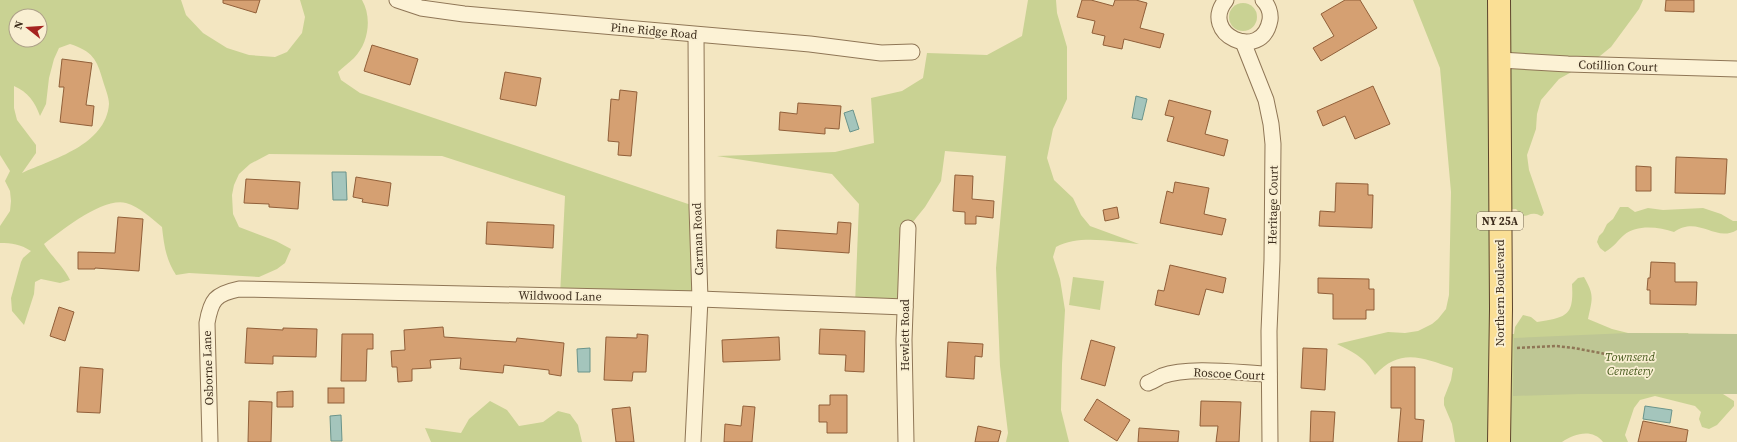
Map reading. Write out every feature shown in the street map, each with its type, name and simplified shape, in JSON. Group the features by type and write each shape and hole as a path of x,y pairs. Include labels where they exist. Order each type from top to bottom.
{"main road":[{"name":"Northern Boulevard","path":"1499,0 1499,442"}],"street":[{"name":"Pine Ridge Road","path":"397,0 421,8 464,14 810,44 882,53 912,52"},
{"path":"1226,0 1220,11 1222,27 1226,34 1232,39 1243,42 1253,41 1260,38 1269,25 1269,9 1263,0"},
{"name":"Carman Road","path":"692,442 700,299 696,35"},
{"name":"Heritage Court","path":"1243,42 1266,100 1273,144 1269,374"},
{"name":"Cotillion Court","path":"1500,60 1568,64 1737,69"},
{"name":"Hewlett Road","path":"906,442 904,307 908,228"},
{"name":"Wildwood Lane","path":"216,297 226,292 239,290 700,299 904,307"},
{"name":"Osborne Lane","path":"210,442 207,323 210,306 216,297"},
{"name":"Roscoe Court","path":"1148,383 1163,376 1198,371 1269,374 1270,442"}],"path":[{"path":"1500,349 1556,346 1648,362"}],"green space":[{"path":"0,0 181,0 186,15 203,33 227,48 249,55 275,57 287,52 302,33 305,17 300,0 362,0 368,22 366,38 359,52 338,72 341,80 360,93 697,207 700,299 560,296 565,196 442,156 269,154 250,164 239,174 234,185 232,195 233,214 239,227 276,241 291,249 285,263 277,269 259,277 189,273 176,275 168,258 162,227 136,207 126,203 106,205 83,216 44,244 70,280 60,283 41,279 35,282 34,294 24,325 12,311 11,298 21,262 23,258 31,251 16,244 0,243 0,226 10,211 10,191 5,181 10,171 0,155","holes":["70,44 89,53 96,61 109,101 106,118 98,130 76,149 22,173 36,153 36,145 17,120 14,108 14,86 27,94 36,106 40,116 46,104 49,78 54,59 59,48"]},
{"path":"1028,0 1056,0 1057,13 1067,47 1067,99 1053,129 1047,158 1054,180 1073,198 1081,215 1090,226 1139,244 1086,240 1065,243 1056,247 1053,257 1060,279 1065,310 1061,410 1069,442 1006,442 1008,433 1000,366 996,268 1006,156 945,151 941,181 925,207 908,228 905,307 855,305 859,204 832,174 717,156 835,152 874,143 871,98 902,91 923,78 927,53 987,55 1022,36"},
{"path":"1413,0 1643,0 1639,9 1611,47 1600,56 1559,79 1541,100 1537,114 1536,129 1527,155 1529,170 1544,213 1542,216 1533,214 1525,216 1516,209 1500,210 1501,334 1514,334 1515,327 1523,315 1531,317 1537,322 1562,316 1570,309 1572,303 1572,284 1578,278 1584,277 1590,289 1592,298 1588,319 1612,329 1628,333 1688,333 1723,394 1734,401 1734,406 1717,425 1709,429 1702,427 1699,419 1701,412 1695,406 1655,396 1640,400 1634,408 1625,435 1628,442 1603,442 1594,435 1583,434 1577,435 1562,442 1455,442 1452,424 1444,405 1444,398 1451,380 1453,368 1422,358 1412,357 1394,361 1384,366 1375,375 1359,356 1337,344 1388,332 1405,333 1418,331 1432,324 1446,309 1449,295 1451,192 1440,68"},
{"path":"1243,3 1253,7 1257,17 1253,27 1243,31 1233,27 1229,17 1233,7"},
{"path":"1620,207 1628,207 1635,212 1648,208 1663,210 1703,208 1721,214 1733,221 1737,221 1737,230 1729,233 1721,233 1691,226 1674,232 1655,228 1635,229 1624,235 1605,252 1600,248 1597,242 1599,236 1607,224 1613,219"},
{"path":"1073,277 1104,281 1100,310 1069,305"},
{"name":"Townsend Cemetery","path":"1628,333 1737,334 1737,394 1580,394 1513,396 1514,338"},
{"path":"490,401 507,410 519,426 543,422 558,411 570,414 578,425 582,442 431,442 425,428 461,433 469,419"}],"water":[{"path":"1136,96 1147,99 1142,120 1132,118"},
{"path":"853,110 859,129 850,132 844,113"},
{"path":"332,172 346,172 347,200 333,200"},
{"path":"590,348 590,372 578,372 577,349"},
{"path":"1645,406 1672,410 1670,423 1643,419"},
{"path":"341,415 342,441 331,441 330,416"}],"building":[{"path":"223,0 260,0 256,13 223,3"},
{"path":"1082,0 1091,0 1113,6 1115,0 1136,0 1147,3 1140,28 1164,34 1160,48 1124,39 1122,49 1103,45 1105,36 1092,33 1095,21 1077,17"},
{"path":"1345,0 1360,0 1377,28 1321,61 1313,48 1334,36 1321,14"},
{"path":"1666,0 1694,0 1694,12 1665,11"},
{"path":"372,45 418,59 410,85 364,71"},
{"path":"62,59 92,63 86,105 94,106 92,126 60,122 64,87 59,87"},
{"path":"505,72 541,78 536,106 500,99"},
{"path":"1373,86 1390,124 1355,139 1345,116 1323,126 1317,111"},
{"path":"620,90 637,92 631,156 618,155 619,142 608,141 611,99 619,100"},
{"path":"1169,100 1211,111 1205,134 1228,140 1224,156 1167,141 1174,117 1165,115"},
{"path":"798,103 841,106 839,129 825,128 825,134 779,130 780,112 797,114"},
{"path":"1676,157 1727,159 1725,194 1675,193"},
{"path":"1636,166 1651,167 1651,191 1636,191"},
{"path":"955,175 973,176 972,199 994,201 993,218 976,216 976,224 965,224 965,212 953,211"},
{"path":"356,177 391,183 388,206 362,202 363,199 353,197"},
{"path":"246,179 300,182 298,209 269,207 269,204 244,203"},
{"path":"1175,182 1209,188 1204,214 1226,219 1222,235 1160,223 1167,191 1173,193"},
{"path":"1336,183 1368,184 1368,195 1373,195 1372,228 1319,226 1320,211 1335,212"},
{"path":"1117,207 1119,218 1105,221 1103,210"},
{"path":"118,217 143,219 139,271 95,268 78,269 78,252 115,253"},
{"path":"487,222 554,225 553,248 486,244"},
{"path":"838,222 851,223 849,253 776,248 777,230 837,234"},
{"path":"1651,262 1675,263 1675,282 1697,282 1696,305 1650,304 1650,290 1647,290 1648,278 1650,278"},
{"path":"1170,265 1226,278 1223,293 1206,289 1199,315 1155,305 1158,290 1164,291"},
{"path":"1318,278 1369,279 1369,289 1374,289 1374,310 1366,310 1366,319 1333,319 1333,294 1318,293"},
{"path":"59,307 74,312 65,341 50,336"},
{"path":"443,327 444,337 516,342 517,338 564,343 561,376 549,374 549,370 504,365 503,373 460,369 461,358 430,360 431,368 412,369 412,381 398,382 397,367 392,367 391,351 405,350 404,330"},
{"path":"247,328 283,330 283,328 317,329 316,357 273,356 273,364 245,363"},
{"path":"820,329 865,331 864,372 845,371 846,355 819,354"},
{"path":"342,334 373,334 373,349 367,349 366,381 341,381"},
{"path":"637,334 648,335 646,372 633,372 632,381 604,380 606,337 637,338"},
{"path":"779,337 780,360 723,362 722,340"},
{"path":"1091,340 1115,347 1105,386 1081,379"},
{"path":"948,342 983,344 982,357 975,356 974,379 946,377"},
{"path":"1303,348 1327,349 1325,390 1301,388"},
{"path":"80,367 103,369 100,413 77,412"},
{"path":"1391,367 1415,367 1415,419 1424,420 1422,442 1398,442 1401,408 1391,408"},
{"path":"328,388 344,388 344,403 328,403"},
{"path":"293,391 293,407 277,407 277,392"},
{"path":"830,395 847,395 847,433 827,433 827,422 819,422 819,405 830,405"},
{"path":"1097,399 1130,420 1117,441 1084,420"},
{"path":"249,401 272,402 271,442 248,442"},
{"path":"1201,401 1241,402 1239,442 1216,442 1218,426 1200,426"},
{"path":"743,406 755,407 752,442 724,442 725,424 741,426"},
{"path":"630,407 634,442 616,442 612,409"},
{"path":"1311,411 1335,412 1333,442 1310,442"},
{"path":"1643,421 1688,430 1686,442 1638,442"},
{"path":"978,426 1001,431 998,442 975,442"},
{"path":"1139,428 1179,431 1178,442 1138,442"}]}
